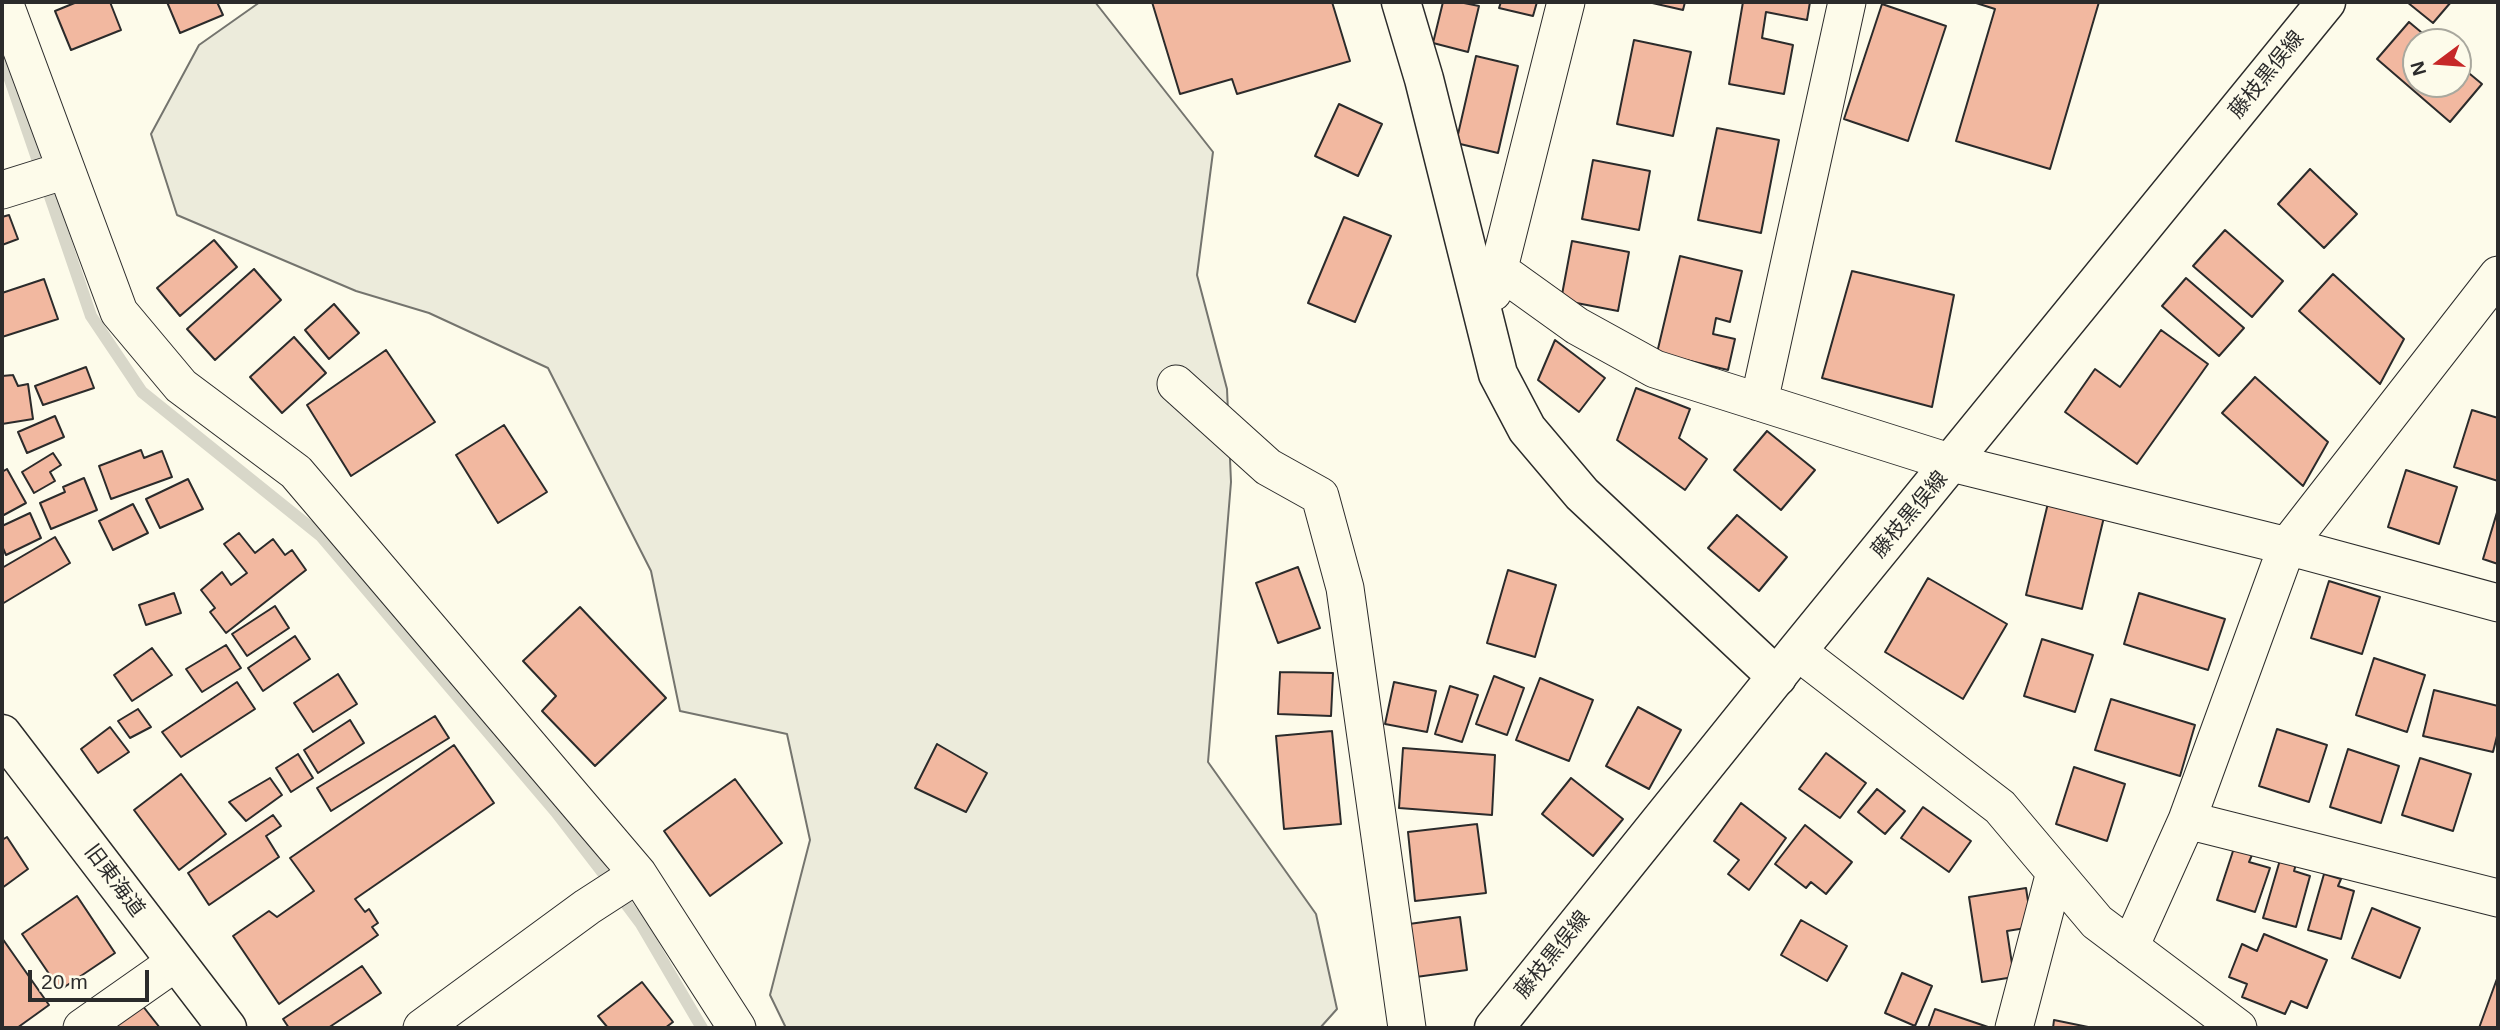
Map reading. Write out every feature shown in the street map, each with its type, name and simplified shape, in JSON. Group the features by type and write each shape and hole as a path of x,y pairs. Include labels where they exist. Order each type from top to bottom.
{"main road":[{"path":"1401,2 1424,79 1498,374 1527,429 1582,494 1787,664"},
{"name":"藤枝黒俣線","path":"1494,1028 2326,2"},
{"name":"旧東海道","path":"2,734 227,1028"}],"street":[{"path":"4,2 119,312 181,386 296,472 638,874 737,1028"},
{"path":"1485,323 1566,2"},
{"path":"1759,402 1847,2"},
{"path":"10,187 66,170"},
{"path":"1499,270 1577,326 1655,369 1952,463 2498,603"},
{"path":"2130,947 2187,820 2287,547 2493,291"},
{"path":"1176,384 1268,467 1320,496 1345,588 1407,1028"},
{"path":"1787,664 2000,807 2097,922 2238,1028"},
{"path":"2187,820 2498,898"},
{"path":"2014,1028 2055,872"},
{"path":"422,1028 587,907 638,874"},
{"path":"82,1028 176,962"}],"shaded area":[{"path":"260,2 1095,2 1213,152 1197,275 1227,389 1231,482 1208,762 1316,914 1337,1009 1320,1028 786,1028 770,995 810,840 787,734 680,711 651,571 548,368 429,313 356,291 177,215 151,134 199,45"}],"building":[{"path":"77,2 110,2 121,30 71,50 55,11"},
{"path":"167,2 217,2 223,15 180,33"},
{"path":"1152,2 1332,2 1350,61 1237,94 1232,79 1180,94"},
{"path":"1443,2 1479,6 1468,52 1433,43"},
{"path":"1501,2 1537,2 1533,16 1499,8"},
{"path":"1648,2 1685,2 1683,10"},
{"path":"1743,2 1810,2 1807,20 1766,12 1762,38 1793,45 1784,94 1729,84"},
{"path":"1973,2 2099,2 2050,169 1956,141 1995,9"},
{"path":"2407,2 2451,2 2433,23"},
{"path":"1882,4 1946,26 1908,141 1844,119"},
{"path":"2409,22 2416,28 2404,28"},
{"path":"2402,30 2402,81 2377,59"},
{"path":"1634,40 1691,52 1673,136 1617,124"},
{"path":"1476,56 1518,66 1498,153 1456,143"},
{"path":"2472,76 2482,84 2472,96"},
{"path":"2422,98 2470,98 2450,122"},
{"path":"1339,104 1382,124 1358,176 1315,156"},
{"path":"1717,128 1779,140 1761,233 1698,220"},
{"path":"1593,160 1650,171 1639,230 1582,219"},
{"path":"2310,169 2357,214 2324,248 2278,204"},
{"path":"9,215 18,239 2,245 2,217"},
{"path":"1344,217 1391,236 1355,322 1308,303"},
{"path":"2225,230 2283,281 2252,317 2193,266"},
{"path":"214,240 237,267 180,316 157,288"},
{"path":"1572,241 1629,252 1618,311 1561,300"},
{"path":"1680,256 1742,271 1730,322 1716,318 1713,334 1735,339 1728,370 1657,353"},
{"path":"254,269 281,300 215,360 187,329"},
{"path":"1852,271 1954,295 1932,407 1822,378"},
{"path":"2333,274 2404,339 2380,384 2299,311"},
{"path":"2186,278 2244,328 2219,356 2162,306"},
{"path":"44,279 58,319 2,337 2,293"},
{"path":"334,304 359,333 329,359 305,330"},
{"path":"2161,330 2208,364 2137,464 2065,412 2095,369 2120,387"},
{"path":"294,337 326,373 282,413 250,377"},
{"path":"1555,340 1605,378 1579,412 1538,380"},
{"path":"386,350 435,422 351,476 307,405"},
{"path":"86,367 94,388 43,405 35,386"},
{"path":"13,375 18,386 28,384 33,419 2,424 2,376"},
{"path":"2255,377 2328,442 2303,486 2222,413"},
{"path":"1636,388 1690,409 1679,438 1707,459 1685,490 1617,440"},
{"path":"2472,410 2498,418 2498,481 2454,467"},
{"path":"55,416 64,437 27,453 18,432"},
{"path":"504,425 547,492 498,523 456,455"},
{"path":"1767,431 1815,470 1781,510 1734,470"},
{"path":"141,450 144,458 162,451 172,477 111,499 99,466"},
{"path":"53,453 61,465 50,472 55,481 34,493 22,472"},
{"path":"7,469 26,503 2,516 2,472"},
{"path":"2406,470 2457,487 2439,544 2388,527"},
{"path":"84,478 97,510 51,529 40,503 65,492 63,487"},
{"path":"188,479 203,509 160,528 146,499"},
{"path":"2048,503 2104,517 2082,609 2026,595"},
{"path":"133,504 148,533 113,550 99,521"},
{"path":"2498,509 2498,564 2483,559"},
{"path":"30,513 41,538 6,555 2,546 2,526"},
{"path":"1737,515 1787,557 1759,591 1708,548"},
{"path":"239,533 255,553 273,539 285,555 292,550 306,570 226,633 210,612 215,608 201,590 222,572 231,585 247,573 224,544"},
{"path":"55,537 70,563 2,604 2,568"},
{"path":"1298,567 1320,628 1278,643 1256,583"},
{"path":"1508,570 1556,585 1535,657 1487,643"},
{"path":"1928,578 2007,624 1963,699 1885,652"},
{"path":"2329,581 2380,597 2362,654 2311,638"},
{"path":"174,593 181,613 146,625 139,605"},
{"path":"2139,593 2225,619 2208,670 2124,644"},
{"path":"275,606 289,628 247,656 232,634"},
{"path":"580,607 666,698 595,766 542,711 556,696 523,661"},
{"path":"295,636 310,659 263,691 248,668"},
{"path":"2042,639 2093,655 2075,712 2024,696"},
{"path":"226,645 241,668 202,692 186,669"},
{"path":"152,648 172,675 132,701 114,675"},
{"path":"2374,658 2425,675 2407,732 2356,715"},
{"path":"1280,672 1333,673 1331,716 1278,714"},
{"path":"338,674 357,704 313,732 294,703"},
{"path":"1494,676 1524,688 1507,735 1476,724"},
{"path":"1540,678 1593,700 1569,761 1516,740"},
{"path":"237,682 255,709 181,757 162,732"},
{"path":"1394,682 1436,691 1427,732 1385,724"},
{"path":"1450,686 1478,695 1462,742 1435,734"},
{"path":"2434,690 2498,706 2498,732 2493,752 2423,736"},
{"path":"2111,699 2195,725 2180,776 2095,750"},
{"path":"1638,707 1681,730 1649,789 1606,766"},
{"path":"138,709 151,727 130,738 118,721"},
{"path":"435,716 449,738 331,811 317,788"},
{"path":"350,720 364,743 318,773 304,750"},
{"path":"110,727 129,752 98,773 81,749"},
{"path":"2277,729 2327,745 2309,802 2259,786"},
{"path":"1332,731 1341,824 1284,829 1276,736"},
{"path":"937,744 987,773 966,812 915,788"},
{"path":"454,745 494,803 355,899 365,912 369,909 378,923 372,927 378,935 279,1004 233,936 269,911 277,917 314,891 290,858"},
{"path":"1403,748 1495,755 1492,815 1399,808"},
{"path":"2348,749 2399,766 2381,823 2330,807"},
{"path":"1826,753 1866,783 1840,818 1799,789"},
{"path":"298,754 313,778 291,792 276,768"},
{"path":"2420,758 2471,774 2453,831 2402,815"},
{"path":"2074,767 2125,784 2107,841 2056,824"},
{"path":"181,774 226,834 179,870 134,810"},
{"path":"270,778 282,795 246,821 229,802"},
{"path":"1571,778 1623,819 1593,856 1542,814"},
{"path":"735,779 782,843 710,896 664,831"},
{"path":"1877,789 1905,811 1885,834 1858,812"},
{"path":"1741,803 1786,838 1749,890 1728,874 1739,860 1714,841"},
{"path":"1923,807 1971,841 1949,872 1901,838"},
{"path":"273,815 281,826 266,836 279,857 209,905 188,873"},
{"path":"1477,824 1486,893 1415,901 1408,832"},
{"path":"1805,825 1852,862 1826,894 1811,882 1806,888 1775,864"},
{"path":"7,837 28,869 2,888 2,840"},
{"path":"2234,848 2252,855 2249,862 2270,868 2255,912 2217,900"},
{"path":"2280,860 2296,864 2294,871 2310,876 2296,927 2263,918"},
{"path":"2324,874 2341,879 2338,886 2354,891 2341,939 2308,930"},
{"path":"2026,888 2032,927 2007,931 2014,977 1982,982 1969,897"},
{"path":"77,896 115,953 60,990 22,934"},
{"path":"2372,908 2420,928 2400,978 2352,958"},
{"path":"1460,917 1467,970 1416,977 1409,924"},
{"path":"1801,920 1847,946 1827,981 1781,955"},
{"path":"2264,934 2327,960 2307,1008 2291,1001 2285,1014 2242,997 2247,984 2229,977 2242,944 2257,951"},
{"path":"2,938 49,1005 17,1028 2,1028"},
{"path":"362,966 381,993 328,1028 289,1028 283,1019"},
{"path":"1902,973 1932,986 1915,1026 1885,1013"},
{"path":"2498,976 2498,1028 2479,1028"},
{"path":"642,982 673,1022 665,1028 608,1028 598,1016"},
{"path":"142,1005 160,1028 112,1028"},
{"path":"1935,1009 1991,1028 1928,1028"},
{"path":"2054,1020 2093,1028 2053,1028"}],"waterway":[{"path":"2,56 91,316 142,392 321,536 556,812 641,924 702,1028"}]}
